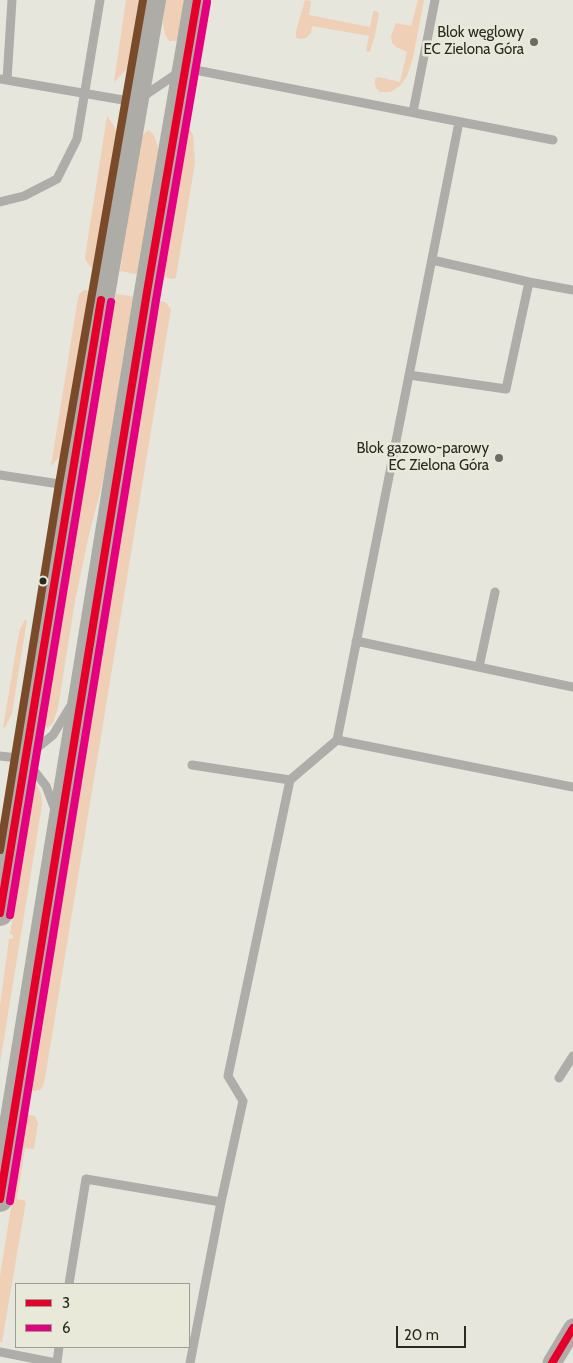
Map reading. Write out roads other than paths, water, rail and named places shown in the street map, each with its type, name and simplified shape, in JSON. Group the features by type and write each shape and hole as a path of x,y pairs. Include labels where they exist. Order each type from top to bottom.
{"main road":[{"path":"0,913 12,757 70,486 153,0"},
{"path":"0,1199 197,0"},
{"path":"0,1136 14,1113"}],"street":[{"path":"552,1363 573,1328"}],"lane":[{"path":"12,0 4,80 135,102 185,68 553,140"},
{"path":"0,202 24,196 58,179 78,140 100,0"},
{"path":"413,112 435,0"},
{"path":"190,1363 221,1202 243,1101 228,1076 290,780 337,740 460,122"},
{"path":"432,260 573,290"},
{"path":"409,375 506,389 529,282"},
{"path":"0,475 70,486"},
{"path":"478,667 494,592"},
{"path":"356,641 573,687"},
{"path":"60,829 51,796 46,786 12,757 53,735 85,680"},
{"path":"337,740 573,787"},
{"path":"192,765 290,780"},
{"path":"560,1078 573,1056"},
{"path":"69,1283 86,1179 221,1202"},
{"path":"0,1352 56,1363 59,1348"}],"place":[{"name":"Blok węglowy EC Zielona Góra","path":"534,42"},
{"name":"Blok gazowo-parowy EC Zielona Góra","path":"499,458"}]}
